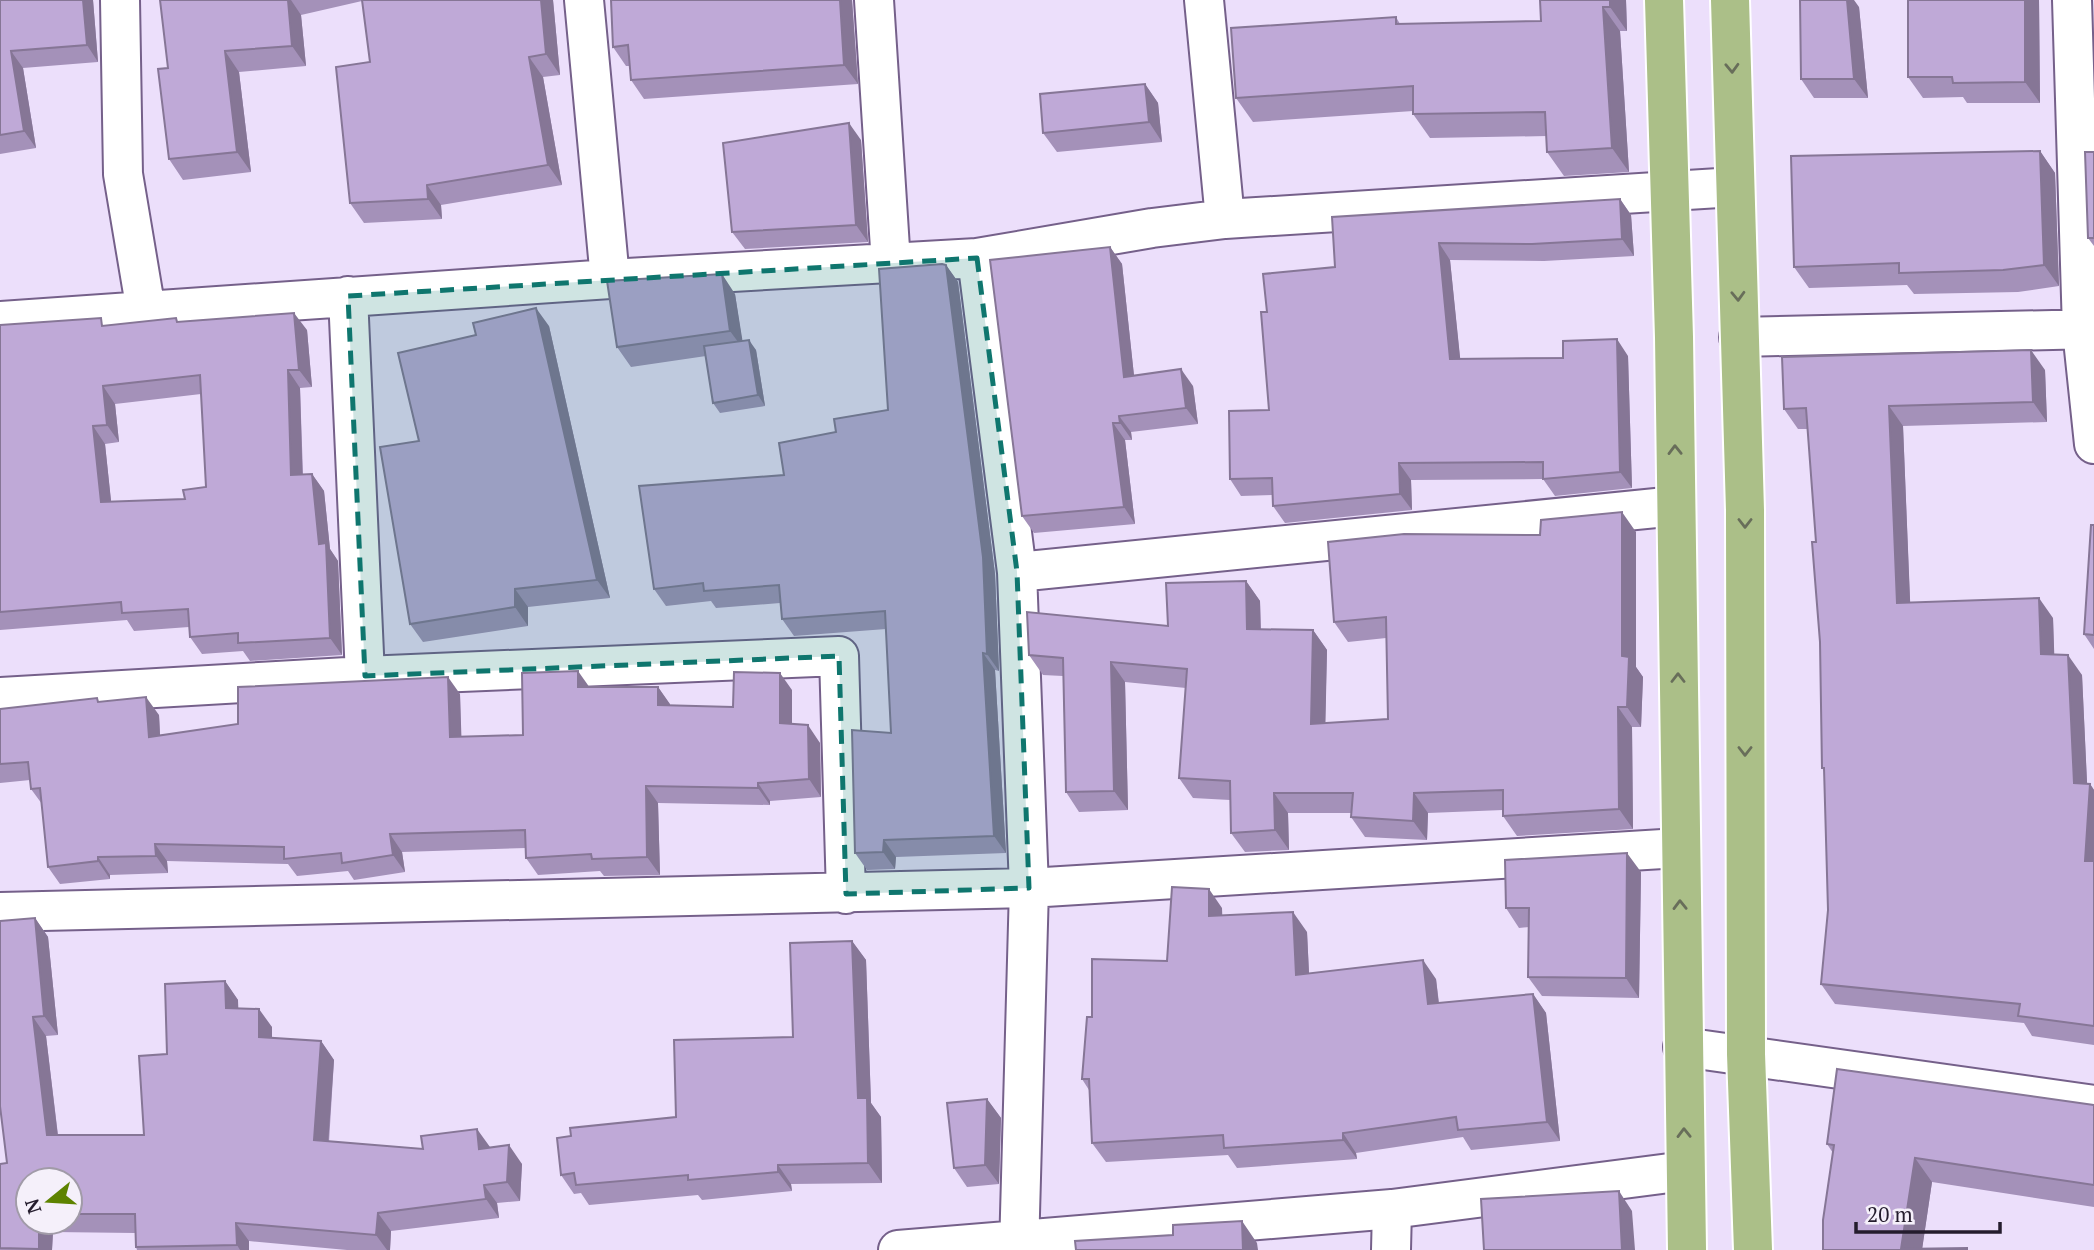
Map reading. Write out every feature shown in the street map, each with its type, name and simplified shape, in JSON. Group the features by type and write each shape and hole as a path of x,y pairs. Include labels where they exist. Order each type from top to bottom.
{"main road":[{"path":"1664,0 1676,506 1687,1250"},
{"path":"1730,0 1745,510 1746,1054 1753,1250"}],"street":[{"path":"120,0 123,174 146,311"},
{"path":"584,0 610,279"},
{"path":"874,0 891,264"},
{"path":"1205,0 1225,219"},
{"path":"2080,13 2088,329 2094,444"},
{"path":"0,321 610,279 891,264 977,257 1152,228 1225,219 1735,187"},
{"path":"977,257 1017,572 1029,888 1019,1245"},
{"path":"348,296 365,676"},
{"path":"1739,337 2088,329"},
{"path":"1017,572 1676,506"},
{"path":"0,697 365,676 839,656 846,894"},
{"path":"0,912 1029,888 1679,848"},
{"path":"1683,1047 2094,1105"},
{"path":"898,1250 1019,1245 1392,1209 1685,1171"},
{"path":"1391,1250 1392,1209"}],"highlighted area":[{"path":"977,258 1017,572 1029,888 846,894 839,656 365,676 348,296"}],"building":[{"path":"0,0 83,0 87,45 11,51 24,131 0,135"},
{"path":"160,0 288,0 292,46 225,51 237,152 169,159 158,69 168,68"},
{"path":"362,0 541,0 546,54 529,57 548,165 427,185 428,199 350,203 336,67 370,62"},
{"path":"611,0 840,0 844,65 631,80 628,45 613,47"},
{"path":"1540,0 1610,0 1610,7 1603,7 1612,148 1547,152 1545,112 1413,114 1413,86 1236,98 1231,28 1396,17 1396,24 1541,21"},
{"path":"1800,0 1847,0 1854,79 1801,79"},
{"path":"1908,0 2025,0 2025,82 1953,83 1952,77 1908,77"},
{"path":"1145,84 1149,122 1043,133 1040,94"},
{"path":"849,123 856,225 732,232 723,143"},
{"path":"2040,151 2044,265 2003,270 1899,273 1899,263 1794,267 1791,156"},
{"path":"2085,152 2094,152 2094,238 2088,238"},
{"path":"1620,199 1622,239 1532,244 1439,243 1450,359 1563,358 1563,341 1617,339 1620,472 1543,479 1543,462 1399,463 1400,494 1273,506 1272,478 1230,479 1229,411 1269,410 1261,312 1267,312 1263,274 1335,267 1332,217"},
{"path":"1110,247 1124,377 1181,369 1186,408 1119,416 1120,423 1113,423 1124,507 1022,516 990,260"},
{"path":"946,265 983,557 987,654 983,653 994,836 884,840 883,852 855,853 852,730 891,733 885,611 782,619 779,585 704,591 703,583 654,589 639,486 784,475 779,443 836,432 834,419 888,410 879,269"},
{"path":"722,274 730,331 617,347 607,281"},
{"path":"536,308 597,580 515,589 515,607 410,624 380,447 419,441 398,353 476,335 473,323"},
{"path":"294,313 299,370 288,370 291,475 312,474 319,544 326,543 330,638 238,643 238,633 190,637 188,609 122,613 121,602 0,612 0,325 101,318 102,326 176,318 177,322","holes":["200,375 206,487 183,490 185,499 101,502 93,426 107,425 103,386"]},
{"path":"749,340 758,395 713,403 704,346"},
{"path":"2031,350 2033,402 1889,406 1897,603 2039,598 2041,654 2068,655 2074,783 2090,784 2085,861 2094,861 2094,1026 2018,1016 2020,1004 1821,984 1828,910 1820,642 1812,542 1816,542 1806,408 1784,409 1782,357"},
{"path":"1622,512 1622,656 1629,657 1627,707 1618,707 1619,809 1503,816 1503,790 1414,793 1413,821 1351,817 1353,793 1274,793 1275,830 1231,833 1230,781 1179,778 1187,669 1111,662 1114,791 1066,792 1063,658 1029,655 1027,612 1168,626 1166,583 1246,581 1247,629 1313,630 1311,724 1388,719 1386,617 1334,622 1328,542 1404,534 1540,535 1541,520"},
{"path":"2091,525 2094,525 2094,635 2084,634"},
{"path":"578,671 578,687 658,687 658,705 733,707 734,672 780,673 780,723 808,725 809,779 758,783 758,788 646,786 647,857 592,859 591,854 526,858 525,830 390,834 393,855 342,863 341,853 284,859 284,847 155,844 156,856 98,857 98,861 48,867 40,788 31,789 28,762 0,764 0,709 97,698 98,702 146,697 149,737 238,724 238,687 448,677 450,737 523,735 522,673"},
{"path":"1627,853 1626,978 1528,977 1529,908 1506,908 1505,860"},
{"path":"1172,887 1209,889 1209,916 1293,912 1296,975 1423,960 1428,1004 1533,994 1547,1122 1458,1130 1456,1117 1343,1133 1343,1140 1224,1148 1223,1135 1092,1143 1089,1079 1082,1079 1087,1017 1092,1017 1092,959 1167,961"},
{"path":"35,918 44,1016 33,1017 47,1135 144,1135 139,1056 167,1054 165,984 225,981 226,1008 259,1009 259,1037 321,1041 314,1140 423,1149 421,1136 477,1129 479,1149 509,1145 507,1182 484,1185 486,1199 378,1213 376,1235 236,1223 237,1245 136,1247 135,1214 84,1214 84,1166 14,1166 14,1236 39,1236 39,1249 0,1248 0,1164 7,1163 0,1106 0,921"},
{"path":"852,941 858,1098 867,1098 868,1163 778,1165 778,1172 688,1180 688,1175 576,1185 574,1173 561,1175 557,1138 571,1136 570,1128 676,1117 674,1040 793,1037 790,943"},
{"path":"1837,1069 2094,1105 2094,1185 1915,1158 1901,1249 1967,1250 1823,1250 1823,1220 1834,1145 1827,1144"},
{"path":"987,1099 985,1165 954,1168 947,1103"},
{"path":"1619,1191 1622,1250 1484,1250 1481,1199"},
{"path":"1242,1221 1243,1250 1076,1250 1075,1241 1173,1235 1173,1225"}]}
